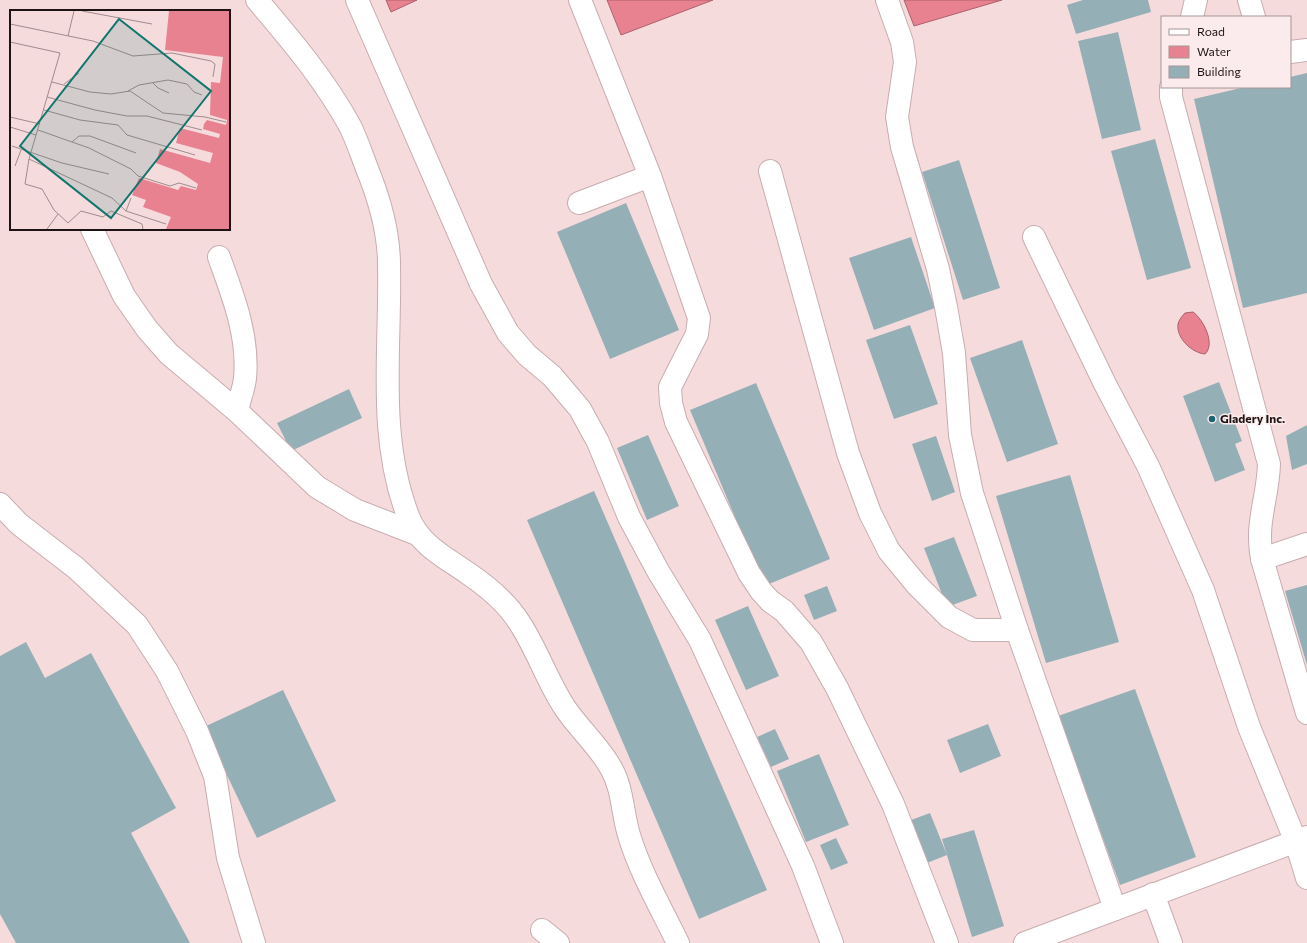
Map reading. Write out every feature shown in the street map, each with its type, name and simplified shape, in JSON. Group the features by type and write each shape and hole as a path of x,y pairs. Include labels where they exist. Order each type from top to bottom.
{"street":[{"path":"257,0 325,85 351,128 379,198 386,233 389,263 387,386 389,433 398,483 408,517 417,534 430,548 470,575 498,597 518,620 565,708 612,768 622,794 628,833 643,872 678,943"},
{"path":"357,0 481,284 508,334 527,355 552,376 580,409 598,442 628,517 658,571 700,640 803,866 832,943"},
{"path":"580,0 650,176 699,318 698,334 670,387 671,403 676,422 749,573 761,591 770,601 784,611 811,642 837,688 893,804 947,943"},
{"path":"887,0 902,42 906,62 897,117 902,147 938,269 946,307 954,353 960,435 972,493 1017,630 1115,909"},
{"path":"1192,16 1196,0"},
{"path":"1249,0 1254,16"},
{"path":"1291,52 1307,50"},
{"path":"1171,88 1172,97 1269,464 1268,484 1263,501 1259,535 1262,559 1307,712"},
{"path":"770,171 848,453 870,513 889,550 917,585 949,617 973,630 1017,630"},
{"path":"579,203 650,176"},
{"path":"92,230 124,296 148,329 169,354 237,411 317,487 355,510 417,534"},
{"path":"1034,237 1105,384 1148,466 1203,590 1249,727 1301,839 1307,878"},
{"path":"219,257 238,309 246,350 245,380 237,411"},
{"path":"0,504 19,524 76,568 137,624 167,670 197,731 215,776 228,858 254,943"},
{"path":"1262,559 1307,544"},
{"path":"1025,943 1070,935 1115,909 1301,839"},
{"path":"1153,894 1171,943"}],"water":[{"path":"386,0 417,0 391,12"},
{"path":"607,0 713,0 621,35"},
{"path":"904,0 1002,0 914,26"},
{"path":"1193,312 1201,320 1209,338 1208,350 1205,354 1190,348 1182,339 1178,329 1178,323 1183,315 1185,313"}],"building":[{"path":"1083,0 1148,0 1151,12 1076,34 1067,5"},
{"path":"1118,32 1141,130 1102,139 1078,41"},
{"path":"1307,73 1307,293 1243,308 1194,99 1241,88 1291,88 1291,77"},
{"path":"1155,139 1191,268 1147,280 1111,151"},
{"path":"959,160 1000,288 963,300 922,172"},
{"path":"626,203 679,330 610,359 557,232"},
{"path":"911,237 935,308 874,330 849,258"},
{"path":"910,325 938,404 894,419 866,340"},
{"path":"1022,340 1058,444 1007,462 970,358"},
{"name":"Gladery Inc.","path":"1219,382 1242,441 1235,444 1245,470 1215,482 1183,396"},
{"path":"756,383 830,559 764,586 690,410"},
{"path":"349,389 362,418 291,451 277,423"},
{"path":"1307,425 1307,464 1292,470 1286,436"},
{"path":"648,435 679,506 647,520 617,448"},
{"path":"936,436 955,492 932,501 912,444"},
{"path":"1070,475 1119,642 1046,663 996,496"},
{"path":"594,491 767,890 699,919 527,520"},
{"path":"954,537 977,596 947,607 924,548"},
{"path":"1307,585 1307,665 1285,591"},
{"path":"827,586 837,611 814,620 804,595"},
{"path":"748,606 779,676 746,690 715,620"},
{"path":"26,642 45,678 91,653 176,808 131,833 190,943 16,943 0,914 0,656"},
{"path":"1135,689 1196,857 1120,885 1058,716"},
{"path":"283,690 336,801 257,838 204,727"},
{"path":"988,724 1001,756 960,773 947,740"},
{"path":"775,729 789,759 771,767 757,737"},
{"path":"819,754 849,825 806,842 777,771"},
{"path":"930,813 947,855 927,863 911,820"},
{"path":"974,830 1004,926 972,937 942,839"},
{"path":"836,838 848,863 831,870 820,845"}],"place":[{"name":"Gladery Inc.","path":"1212,419"}]}
